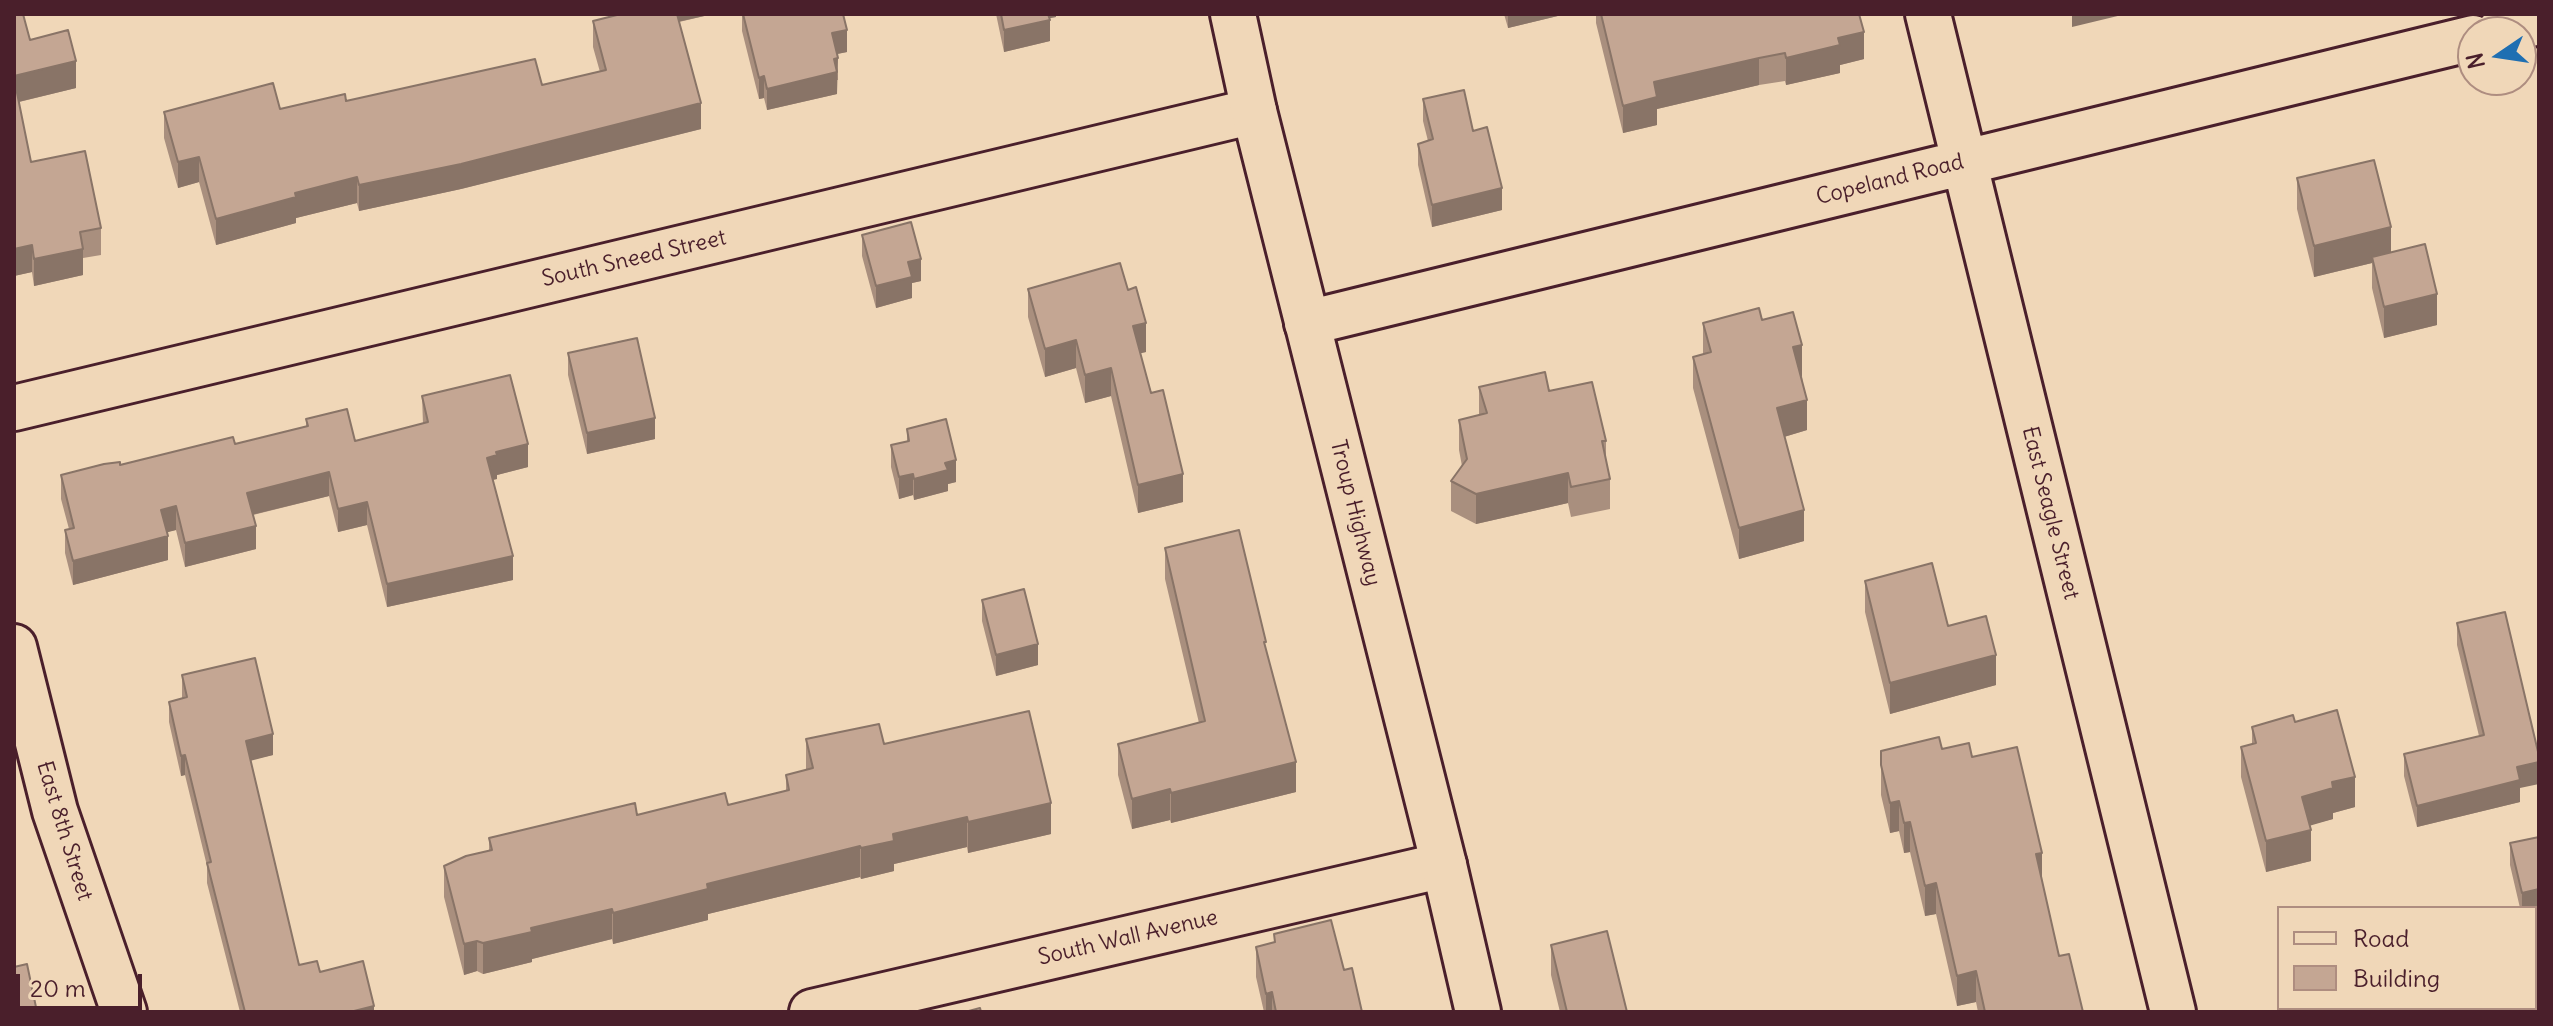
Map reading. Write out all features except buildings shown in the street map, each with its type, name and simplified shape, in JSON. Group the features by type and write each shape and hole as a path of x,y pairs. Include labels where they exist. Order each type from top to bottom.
{"street":[{"name":"Troup Highway","path":"1233,14 1254,111 1444,865 1478,1012"},
{"name":"East Seagle Street","path":"1928,14 2173,1012"},
{"name":"Copeland Road","path":"1307,323 2457,42"},
{"name":"South Sneed Street","path":"14,408 1254,111"},
{"name":"East 8th Street","path":"14,647 55,811 124,1012"},
{"name":"South Wall Avenue","path":"812,1012 1444,865"}]}
